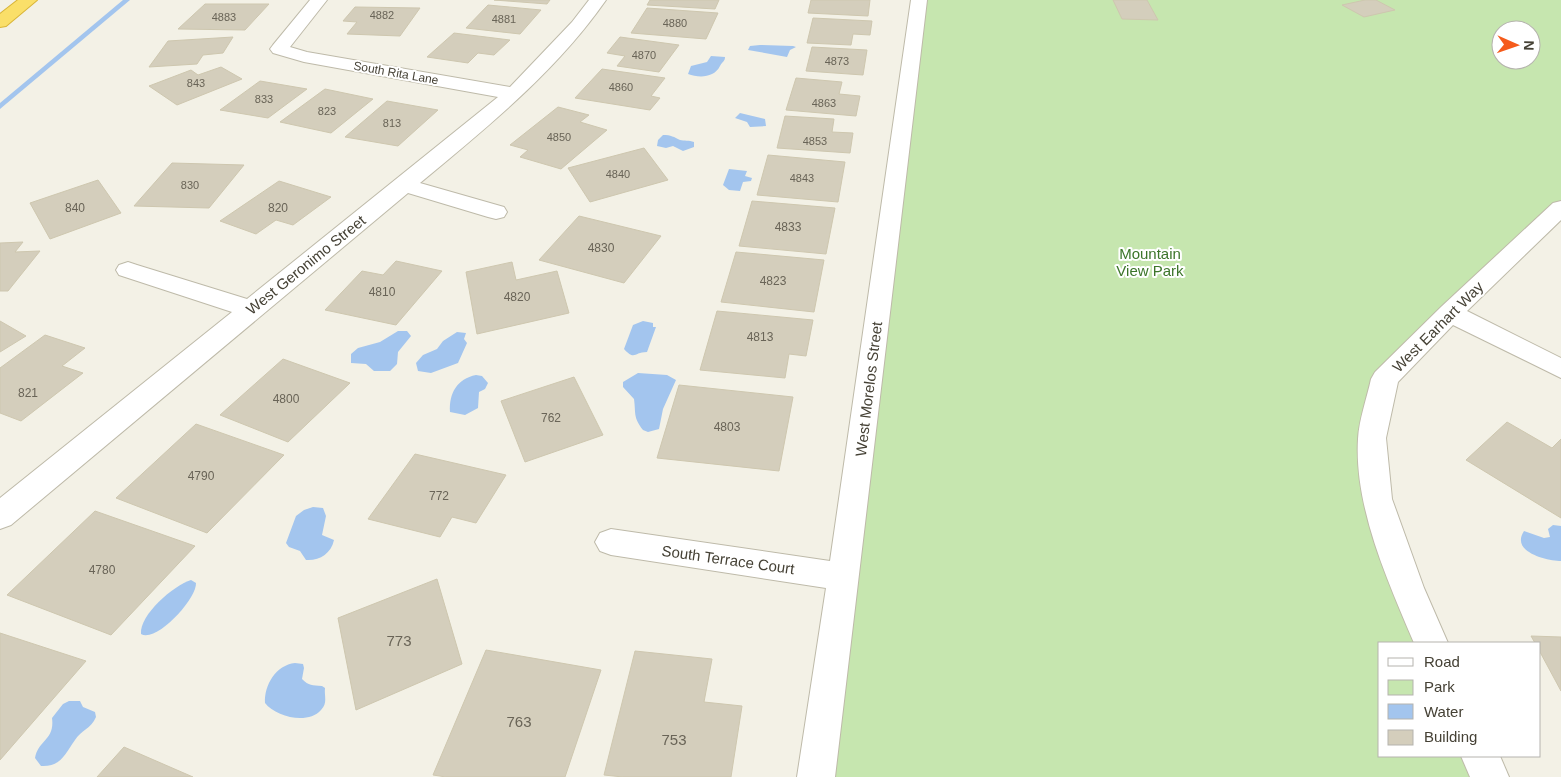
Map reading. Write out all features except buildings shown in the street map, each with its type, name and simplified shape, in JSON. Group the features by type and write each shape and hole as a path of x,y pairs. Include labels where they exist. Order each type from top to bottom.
{"highway":[{"path":"0,22 30,0"}],"street":[{"name":"South Rita Lane","path":"319,0 279,49 304,57 514,94"},
{"name":"West Geronimo Street","path":"0,516 514,94 578,26 598,0"},
{"name":"West Morelos Street","path":"816,777 919,0"},
{"path":"405,185 496,212"},
{"name":"West Earhart Way","path":"1431,642 1407,588 1377,499 1372,438 1385,379 1450,313 1561,208"},
{"path":"128,270 251,309"},
{"path":"1450,313 1561,369"},
{"name":"South Terrace Court","path":"611,542 844,577"},
{"path":"1480,757 1490,777"}],"green space":[{"name":"Mountain View Park","path":"919,0 1561,0 1561,208 1385,379 1372,438 1407,587 1431,642 1378,642 1378,757 1480,757 1490,777 816,777"}],"water":[{"path":"750,46 796,47 790,50 787,57 748,50"},
{"path":"711,56 725,57 714,73 706,76 688,74 691,66 707,62"},
{"path":"740,113 765,119 766,126 750,127 747,122 735,118"},
{"path":"663,135 694,142 694,147 683,151 673,146 666,148 657,146 658,140"},
{"path":"729,169 747,171 745,176 752,178 751,181 743,182 740,191 729,190 723,185"},
{"path":"643,321 653,323 653,327 656,327 647,352 630,355 624,349 633,325"},
{"path":"398,331 407,331 411,336 398,352 397,364 390,371 374,371 366,364 351,363 351,354 358,348 380,342"},
{"path":"457,332 466,333 464,339 467,343 458,363 431,373 418,371 416,363 423,355 437,349 443,341"},
{"path":"638,373 667,375 676,380 663,409 659,429 648,432 643,430 638,422 634,399 623,387 623,382"},
{"path":"476,375 482,376 488,383 485,389 479,392 478,408 465,415 450,412 451,399 459,383"},
{"path":"313,507 323,508 326,516 322,535 334,540 324,556 306,560 300,551 289,547 286,543 296,516 304,510"},
{"path":"1553,525 1561,526 1561,561 1539,557 1526,550 1522,545 1521,538 1524,531 1544,538 1550,537 1548,529"},
{"path":"191,580 196,583 195,590 175,617 156,632 148,635 141,634 142,626 151,610 167,594"},
{"path":"295,663 303,664 302,679 304,681 311,685 325,688 325,702 321,710 315,715 300,718 292,717 277,712 265,703 265,696 272,677 282,668"},
{"path":"69,701 80,701 83,707 95,712 96,717 77,737 62,759 48,766 41,766 35,758 39,747 49,736 52,718 63,704"}],"waterway":[{"path":"0,107 127,0"}]}
